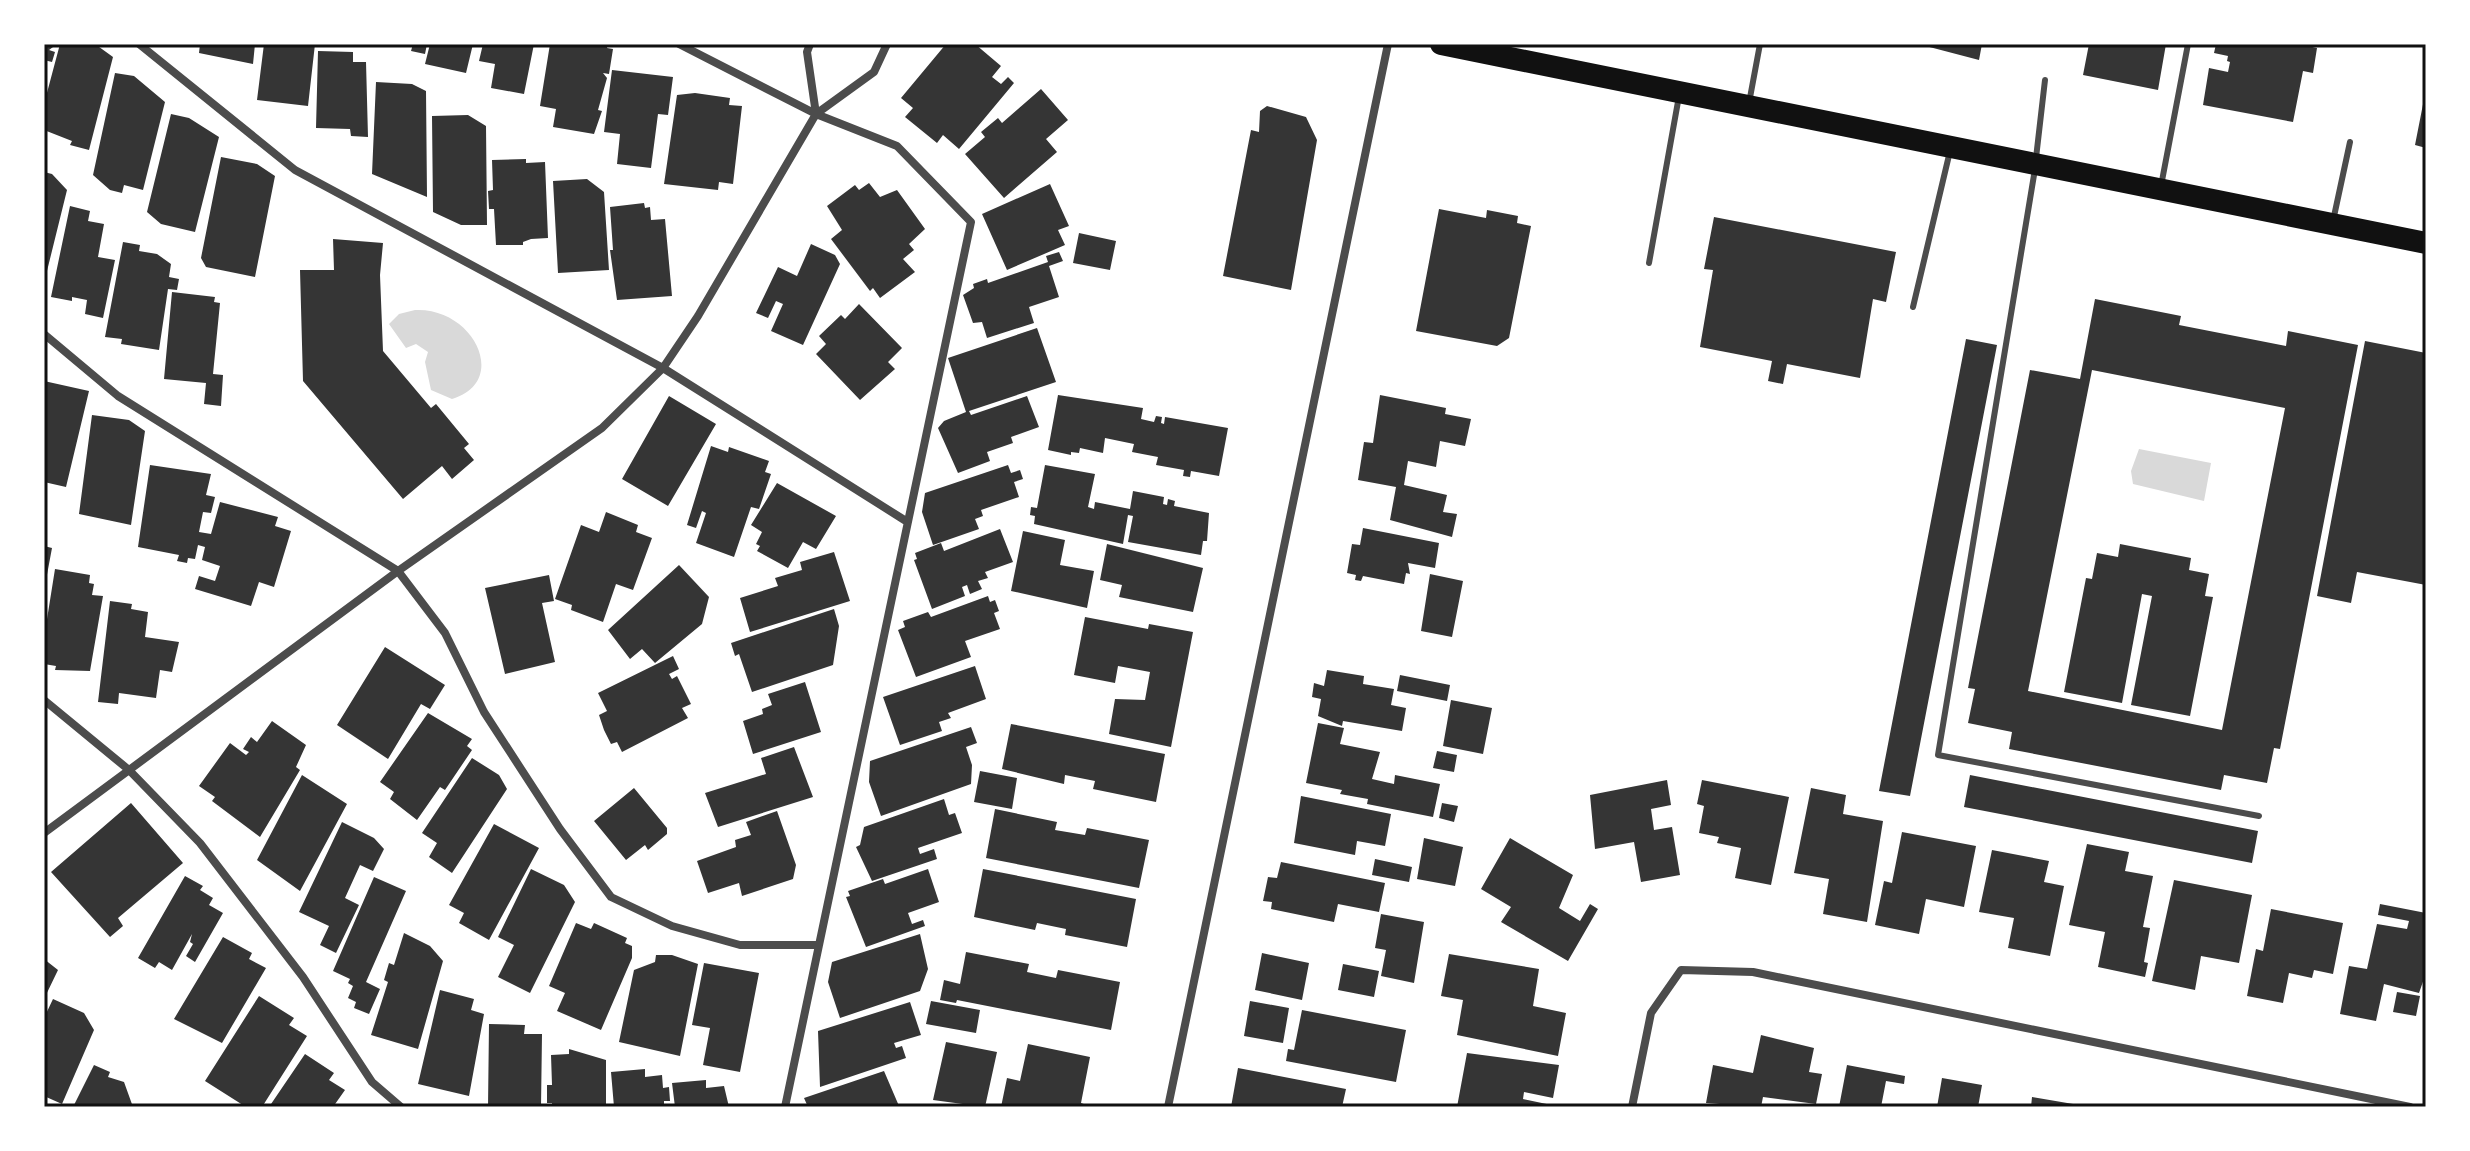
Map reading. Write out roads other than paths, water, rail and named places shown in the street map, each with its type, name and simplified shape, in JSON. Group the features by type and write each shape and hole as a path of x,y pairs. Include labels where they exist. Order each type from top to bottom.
{"highway":[{"path":"1441,44 1465,46 2036,166 2426,243"}],"street":[{"path":"139,44 295,170 663,368 906,521"},
{"path":"679,44 816,114 897,146 971,222 785,1107"},
{"path":"810,44 807,52 816,114"},
{"path":"44,833 398,571 602,428 663,368 698,316 816,114 874,72 887,44"},
{"path":"1168,1107 1388,44"},
{"path":"44,334 118,396 398,571 445,633 484,712 611,897 672,926 740,945 819,945"},
{"path":"44,700 129,770 200,843 303,977 372,1082 401,1107"},
{"path":"1632,1107 1651,1013 1681,970 1753,972 2410,1107"}],"lane":[{"path":"1748,106 1760,44"},
{"path":"2161,190 2188,44"},
{"path":"2045,80 2036,166 1938,755 2259,816"},
{"path":"1649,263 1679,92"},
{"path":"2332,224 2350,142"},
{"path":"1913,307 1951,147"}]}
